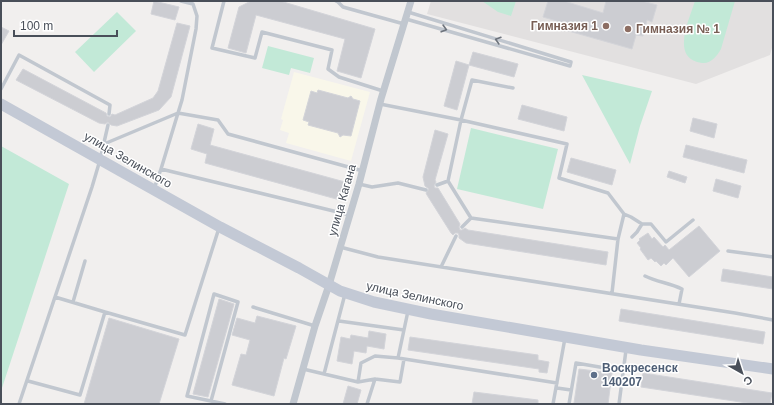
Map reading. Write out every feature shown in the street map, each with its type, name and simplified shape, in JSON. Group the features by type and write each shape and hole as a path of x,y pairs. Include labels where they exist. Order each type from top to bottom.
{"street":[{"name":"улица Кагана","path":"293,404 315,326 329,285 363,171 380,104 411,1"},
{"name":"улица Зелинского","path":"1,104 252,245 299,268 329,285 374,302 408,310 566,337 773,369"}],"lane":[{"path":"154,190 182,100 196,29 197,16 193,4 181,1"},
{"path":"224,1 212,48 255,58 262,32 332,50 328,69 339,77 384,91"},
{"path":"336,1 342,7 406,18 571,62 570,66 406,18"},
{"path":"1,89 19,55 110,105 109,114"},
{"path":"470,218 448,181 461,120 472,80 513,88"},
{"path":"380,104 461,120 567,144 558,178 608,193 624,214 632,217 642,224 651,224 666,242 693,220"},
{"path":"104,144 178,113 218,120 228,134 363,171"},
{"path":"19,404 28,381 100,160 108,125"},
{"path":"161,169 350,215"},
{"path":"437,185 448,181"},
{"path":"359,184 372,187 398,183 426,190"},
{"path":"612,293 618,239 624,214"},
{"path":"462,227 470,218"},
{"path":"470,218 618,239"},
{"path":"632,237 638,232 642,224"},
{"path":"55,297 185,335 220,227"},
{"path":"441,267 456,236"},
{"path":"340,247 378,257 612,293 773,320"},
{"path":"728,251 773,257"},
{"path":"73,302 85,261"},
{"path":"646,276 653,280 674,285 682,289 679,304"},
{"path":"324,374 346,292"},
{"path":"211,401 238,302 214,294 187,396 225,404"},
{"path":"253,307 315,326"},
{"path":"398,358 408,310"},
{"path":"28,381 80,395 105,312"},
{"path":"339,321 404,330"},
{"path":"553,404 566,337"},
{"path":"619,404 627,347"},
{"path":"358,382 361,363 375,356 398,358 557,383"},
{"path":"303,369 358,382 375,379 400,382 404,359"},
{"path":"569,404 576,362 623,371"},
{"path":"367,404 375,379"},
{"path":"557,388 571,390"}],"shaded area":[{"name":"Гимназия № 1","path":"431,1 773,1 773,44 770,55 696,84 427,14"},
{"path":"294,72 370,92 351,161 286,143 289,133 280,130 283,120 281,119"}],"green space":[{"path":"482,1 516,1 511,16 498,12"},
{"path":"695,1 735,1 721,49 713,59 705,63 692,60 684,47 686,28"},
{"path":"117,12 136,31 94,72 75,52"},
{"path":"268,46 314,58 310,73 291,68 289,75 262,68"},
{"path":"582,75 652,91 640,126 630,164"},
{"path":"471,128 558,149 543,209 457,189"},
{"path":"1,146 69,184 1,391"}],"building":[{"path":"154,1 179,7 175,20 151,14"},
{"path":"251,1 280,1 375,29 361,78 337,71 345,39 256,15 246,53 228,48 239,7"},
{"name":"Гимназия 1","path":"548,1 564,1 603,13 606,1 642,1 657,5 652,22 647,20 643,36 636,35 632,49 565,30 567,24 543,17"},
{"path":"177,23 190,26 171,97 159,110 117,126 111,125 108,122 105,124 99,123 16,80 23,69 106,113 107,116 110,117 112,114 115,115 153,98 158,91"},
{"path":"1,27 9,31 1,45"},
{"path":"473,52 518,64 514,77 469,65"},
{"path":"456,61 469,65 457,110 444,106"},
{"path":"318,90 348,98 351,96 353,99 360,101 351,136 343,135 340,137 338,133 308,125 309,122 303,120 311,91 317,93"},
{"path":"522,105 567,117 564,131 518,119"},
{"path":"693,118 717,124 714,138 690,131"},
{"path":"198,124 214,129 210,145 345,182 340,200 205,163 207,154 191,149"},
{"path":"435,130 448,134 434,186 435,188 438,188 460,224 460,230 465,228 468,230 608,252 606,265 466,243 459,238 458,233 453,235 427,195 426,193 429,189 425,186 423,177"},
{"path":"686,145 747,160 744,173 683,157"},
{"path":"571,158 616,170 612,185 567,172"},
{"path":"669,171 687,177 685,183 667,177"},
{"path":"716,179 741,186 738,198 713,191"},
{"path":"699,226 720,251 689,277 673,258 666,265 664,263 661,266 651,258 648,260 637,243 640,240 639,239 648,233 652,239 654,237 663,247 665,245 669,250"},
{"path":"723,269 773,277 773,289 721,281"},
{"path":"219,299 234,304 208,397 193,394"},
{"path":"621,309 765,332 763,344 619,321"},
{"path":"257,316 296,326 286,359 284,358 274,396 232,385 241,354 246,355 250,340 232,335 237,318 255,323"},
{"path":"109,318 179,339 159,404 84,404"},
{"path":"369,331 386,334 384,349 367,346 366,353 354,351 352,364 337,361 341,337 350,339 351,335 368,338"},
{"path":"410,337 538,355 538,360 549,362 547,373 539,372 539,369 408,350"},
{"path":"579,369 612,373 608,404 574,403"},
{"path":"643,373 772,393 770,404 754,404 641,387"},
{"path":"348,386 361,390 357,404 343,404"},
{"path":"474,392 538,400 538,404 472,404"}],"place":[{"name":"Гимназия 1","path":"606,26"},
{"name":"Гимназия № 1","path":"628,29"},
{"name":"Воскресенск 140207","path":"594,375"}]}
